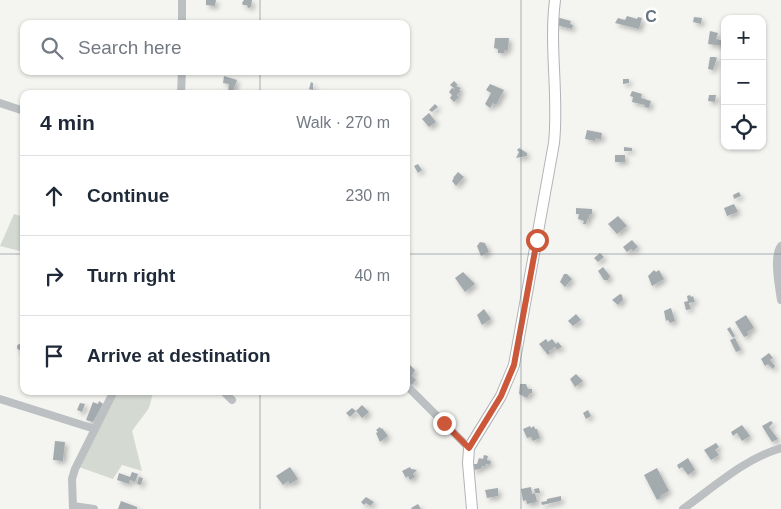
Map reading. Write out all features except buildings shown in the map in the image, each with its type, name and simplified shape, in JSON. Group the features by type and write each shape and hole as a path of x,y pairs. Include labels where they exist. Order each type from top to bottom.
{"main road":[{"path":"472,509 468,463 469,448 501,396 514,365 555,136 553,34 555,0"}],"street":[{"path":"182,0 182,20"},
{"path":"181,90 182,75"},
{"path":"0,103 20,110"},
{"path":"781,246 777,250 778,282 781,300"},
{"path":"410,389 469,448"},
{"path":"94,509 73,508 72,479 75,469 112,395"},
{"path":"227,395 232,400"},
{"path":"0,399 95,429"},
{"path":"684,509 696,505 739,468 781,448"}],"shaded area":[{"path":"14,214 20,216 20,251 0,246"},
{"path":"115,395 152,395 149,408 132,431 142,471 122,465 113,479 79,467"}],"route":[{"path":"444,423 469,448 501,396 514,365 537,240"}]}
